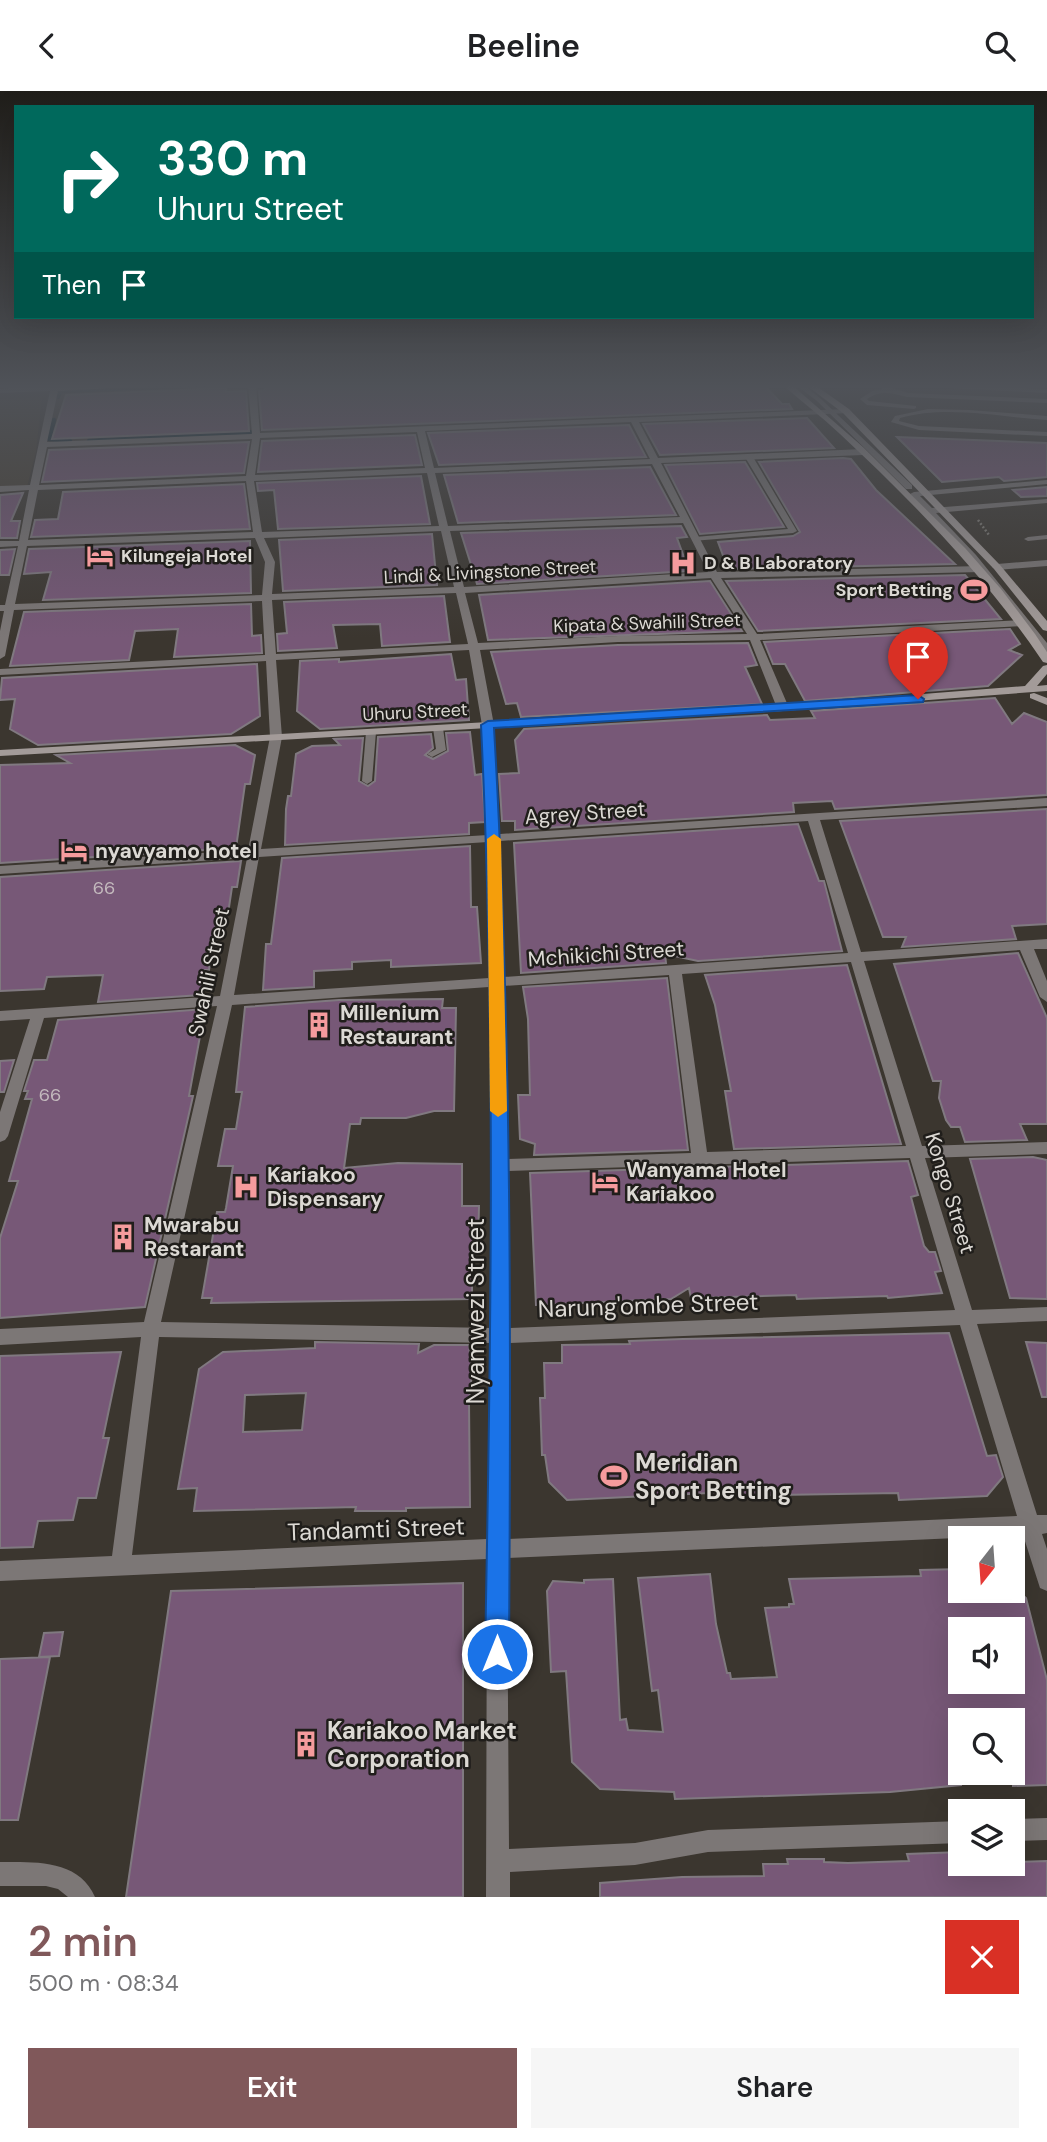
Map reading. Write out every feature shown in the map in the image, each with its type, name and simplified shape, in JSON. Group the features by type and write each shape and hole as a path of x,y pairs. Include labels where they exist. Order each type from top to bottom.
{"street":[{"path":"0,656 4,608 22,543 37,469"},
{"name":"Swahili Street","path":"121,1566 151,1329 226,999 276,737 267,598 271,562 258,535 250,481 252,469"},
{"path":"0,489 250,481 469,469"},
{"path":"659,469 714,575 754,637 783,708"},
{"path":"880,469 981,569 1024,623 1047,660"},
{"path":"897,469 917,492 997,567 1047,628"},
{"name":"Nyamwezi Street","path":"430,471 474,649 488,725 494,838 501,1336 497,1550 498,1897"},
{"path":"0,544 686,520"},
{"path":"997,567 1047,563"},
{"name":"Lindi & Livingstone Street","path":"4,608 460,590 714,575 981,569"},
{"name":"Kipata & Swahili Street","path":"0,672 474,649 618,639 754,637 1024,623"},
{"path":"1047,668 1031,692 1047,702"},
{"name":"Uhuru Street","path":"0,753 783,708 1031,692 1047,688"},
{"name":"Uhuru Street","path":"1031,692 1047,696"},
{"name":"Agrey Street","path":"0,870 1047,802"},
{"name":"Kongo Street","path":"813,817 966,1316 1038,1524 1047,1581"},
{"name":"Mchikichi Street","path":"0,1016 1047,944"},
{"path":"1025,945 1047,997"},
{"path":"675,970 700,1159"},
{"path":"0,1136 39,1012"},
{"path":"499,1165 1047,1148"},
{"name":"Narung'ombe Street","path":"0,1337 151,1329 501,1336 1047,1314"},
{"name":"Tandamti Street","path":"0,1571 1038,1524"},
{"path":"1025,1830 1047,1829"},
{"path":"498,1861 635,1854 708,1841 948,1832"},
{"path":"0,1874 51,1875 72,1881 83,1897"}],"lane":[{"path":"695,539 792,532 756,469"},
{"path":"891,469 917,492 1047,482"},
{"path":"936,510 1047,501"},
{"path":"936,510 987,565 1047,640"},
{"path":"936,510 1013,603 1047,649"},
{"path":"1028,539 1047,537"},
{"path":"432,754 441,750 438,728"},
{"path":"367,781 371,732"},
{"path":"369,755 382,755"}],"shaded area":[{"path":"0,469 32,469 27,487 0,488"}],"building":[{"path":"45,469 245,469 244,473 42,482"},
{"path":"258,469 322,469 258,472"},
{"path":"651,469 676,515 458,523 444,475"},
{"path":"667,469 749,469 784,527 700,534"},
{"path":"763,469 859,469 876,490 955,564 728,569 718,542 793,536 800,532"},
{"path":"929,469 1047,469 1047,477 1004,481 999,477 942,482"},
{"path":"421,476 430,524 278,529 274,490 258,491 257,483"},
{"path":"244,484 250,529 31,537 35,520 58,519 63,492"},
{"path":"1047,487 1047,496 1021,497 1013,490"},
{"path":"23,493 11,521 20,521 17,538 0,538 0,495"},
{"path":"681,526 687,537 677,538 689,571 477,584 461,533"},
{"path":"432,534 437,585 283,591 279,540"},
{"path":"250,541 251,593 43,600 51,572 24,574 29,549"},
{"path":"15,549 9,575 0,575 0,550"},
{"path":"965,575 1001,619 758,631 726,581"},
{"path":"710,581 742,631 488,640 479,595"},
{"path":"444,596 450,642 382,646 380,624 333,625 337,648 278,651 277,634 287,633 284,602"},
{"path":"251,604 252,636 261,635 262,653 174,657 178,629 135,631 129,660 10,666 24,612"},
{"path":"1010,629 1020,644 1009,650 1022,655 988,686 805,701 785,664 773,664 764,642"},
{"path":"748,643 757,665 745,667 762,704 521,717 517,703 506,704 491,652 618,645"},
{"path":"451,654 456,680 466,679 469,720 320,729 297,711 300,661 339,659 339,662"},
{"path":"257,664 260,716 231,734 38,745 10,729 15,699 0,700 2,678"},
{"path":"995,698 1012,724 1024,713 1047,722 1047,795 835,809 832,801 793,803 794,812 515,830 515,821 502,821 499,774 519,773 515,740 524,729 767,715 770,720 815,718 811,711"},
{"path":"470,732 475,775 482,774 485,822 469,823 469,834 285,845 286,809 288,796 291,796 296,754 312,746 340,745 334,739 363,738 359,781 368,786 375,781 378,737 431,734 433,748 425,755 433,759 448,751 446,733"},
{"path":"235,745 255,755 250,784 245,784 236,848 0,863 0,765 70,763 56,755"},
{"path":"1047,809 1047,924 1012,926 1016,939 902,947 906,937 883,937 840,821"},
{"path":"798,824 819,881 824,881 842,951 698,961 665,954 666,963 521,973 514,843"},
{"path":"470,846 471,907 477,907 481,963 391,967 391,960 352,962 352,969 314,971 314,987 263,990 266,944 271,944 282,858"},
{"path":"241,861 237,887 232,887 228,914 217,916 209,970 205,970 201,995 98,1002 103,975 47,977 44,989 0,991 0,877"},
{"path":"1018,953 1047,1018 1047,1124 1020,1124 1027,1140 965,1142 960,1127 951,1127 946,1120 939,1098 941,1081 933,1081 894,964"},
{"path":"847,965 901,1144 734,1149 725,1091 731,1091 715,1005 705,975"},
{"path":"667,978 688,1150 534,1155 535,1144 520,1139 518,1095 530,1095 528,1019 523,987"},
{"path":"443,999 442,1008 456,1008 454,1111 434,1111 406,1118 361,1118 360,1124 350,1124 344,1168 398,1163 462,1164 462,1206 479,1206 478,1246 472,1246 472,1299 211,1303 212,1298 202,1298 217,1212 225,1212 233,1166 218,1166 225,1129 236,1129 242,1092 236,1092 245,1007 339,1000"},
{"path":"205,1009 189,1096 193,1096 145,1307 0,1318 0,1238 18,1181 9,1181 32,1099 25,1099 28,1091 24,1091 34,1060 47,1060 58,1020"},
{"path":"14,1060 4,1092 0,1092 0,1061"},
{"path":"1033,1157 1047,1160 1047,1299 1010,1298 970,1159"},
{"path":"908,1161 918,1195 911,1197 924,1246 929,1252 935,1252 941,1271 935,1272 942,1293 888,1298 797,1299 796,1295 691,1298 689,1288 671,1299 536,1305 530,1173"},
{"path":"949,1333 987,1456 996,1455 1003,1477 987,1496 899,1500 898,1493 710,1496 709,1493 567,1500 549,1482 545,1455 542,1455 540,1398 545,1398 544,1363 562,1363 562,1345 630,1344 629,1341 683,1339"},
{"path":"315,1342 419,1344 418,1353 434,1345 469,1345 472,1372 469,1402 470,1507 406,1508 406,1511 355,1511 356,1507 194,1511 197,1488 178,1489 199,1369 223,1352 315,1348","holes":["306,1393 302,1430 243,1432 245,1395"]},
{"path":"1026,1342 1047,1343 1047,1397 1042,1397"},
{"path":"121,1352 103,1438 109,1438 96,1498 78,1498 73,1520 38,1521 33,1547 0,1548 0,1356"},
{"path":"948,1569 948,1603 1026,1603 1026,1598 1047,1680 1047,1785 1013,1786 1025,1785 1025,1708 948,1708 948,1785 961,1785 890,1792 675,1799 674,1792 600,1789 572,1762 566,1671 551,1672 547,1591 553,1581 584,1583 584,1580 613,1579 620,1720 626,1719 628,1730 663,1732 658,1690 652,1691 638,1578 710,1574 716,1624 727,1673 730,1673 731,1679 777,1677 765,1608 789,1607 789,1604 794,1604 789,1579 921,1576 920,1570"},
{"name":"Kariakoo Market Corporation","path":"463,1583 463,1897 126,1897 171,1591"},
{"path":"63,1632 59,1656 39,1657 44,1633"},
{"path":"50,1657 18,1820 0,1820 0,1659"},
{"path":"948,1852 948,1876 1025,1876 1025,1862 1047,1861 1047,1897 600,1897 600,1883 682,1877 764,1876 763,1864 788,1864 787,1859 824,1859 824,1862 848,1863 909,1861 907,1854"}],"slow traffic":[{"path":"494,839 498,1111"}],"place":[{"name":"Kilungeja Hotel","path":"100,556"},
{"name":"D & B Laboratory","path":"683,563"},
{"name":"Sport Betting","path":"974,590"},
{"name":"nyavyamo hotel","path":"74,851"},
{"name":"Millenium Restaurant","path":"319,1025"},
{"name":"Wanyama Hotel Kariakoo","path":"605,1182"},
{"name":"Kariakoo Dispensary","path":"246,1187"},
{"name":"Mwarabu Restarant","path":"123,1237"},
{"name":"Meridian Sport Betting","path":"614,1476"},
{"name":"Kariakoo Market Corporation","path":"306,1744"}],"route":[{"path":"497,1654 501,1336 494,838 488,725 918,699"}]}
